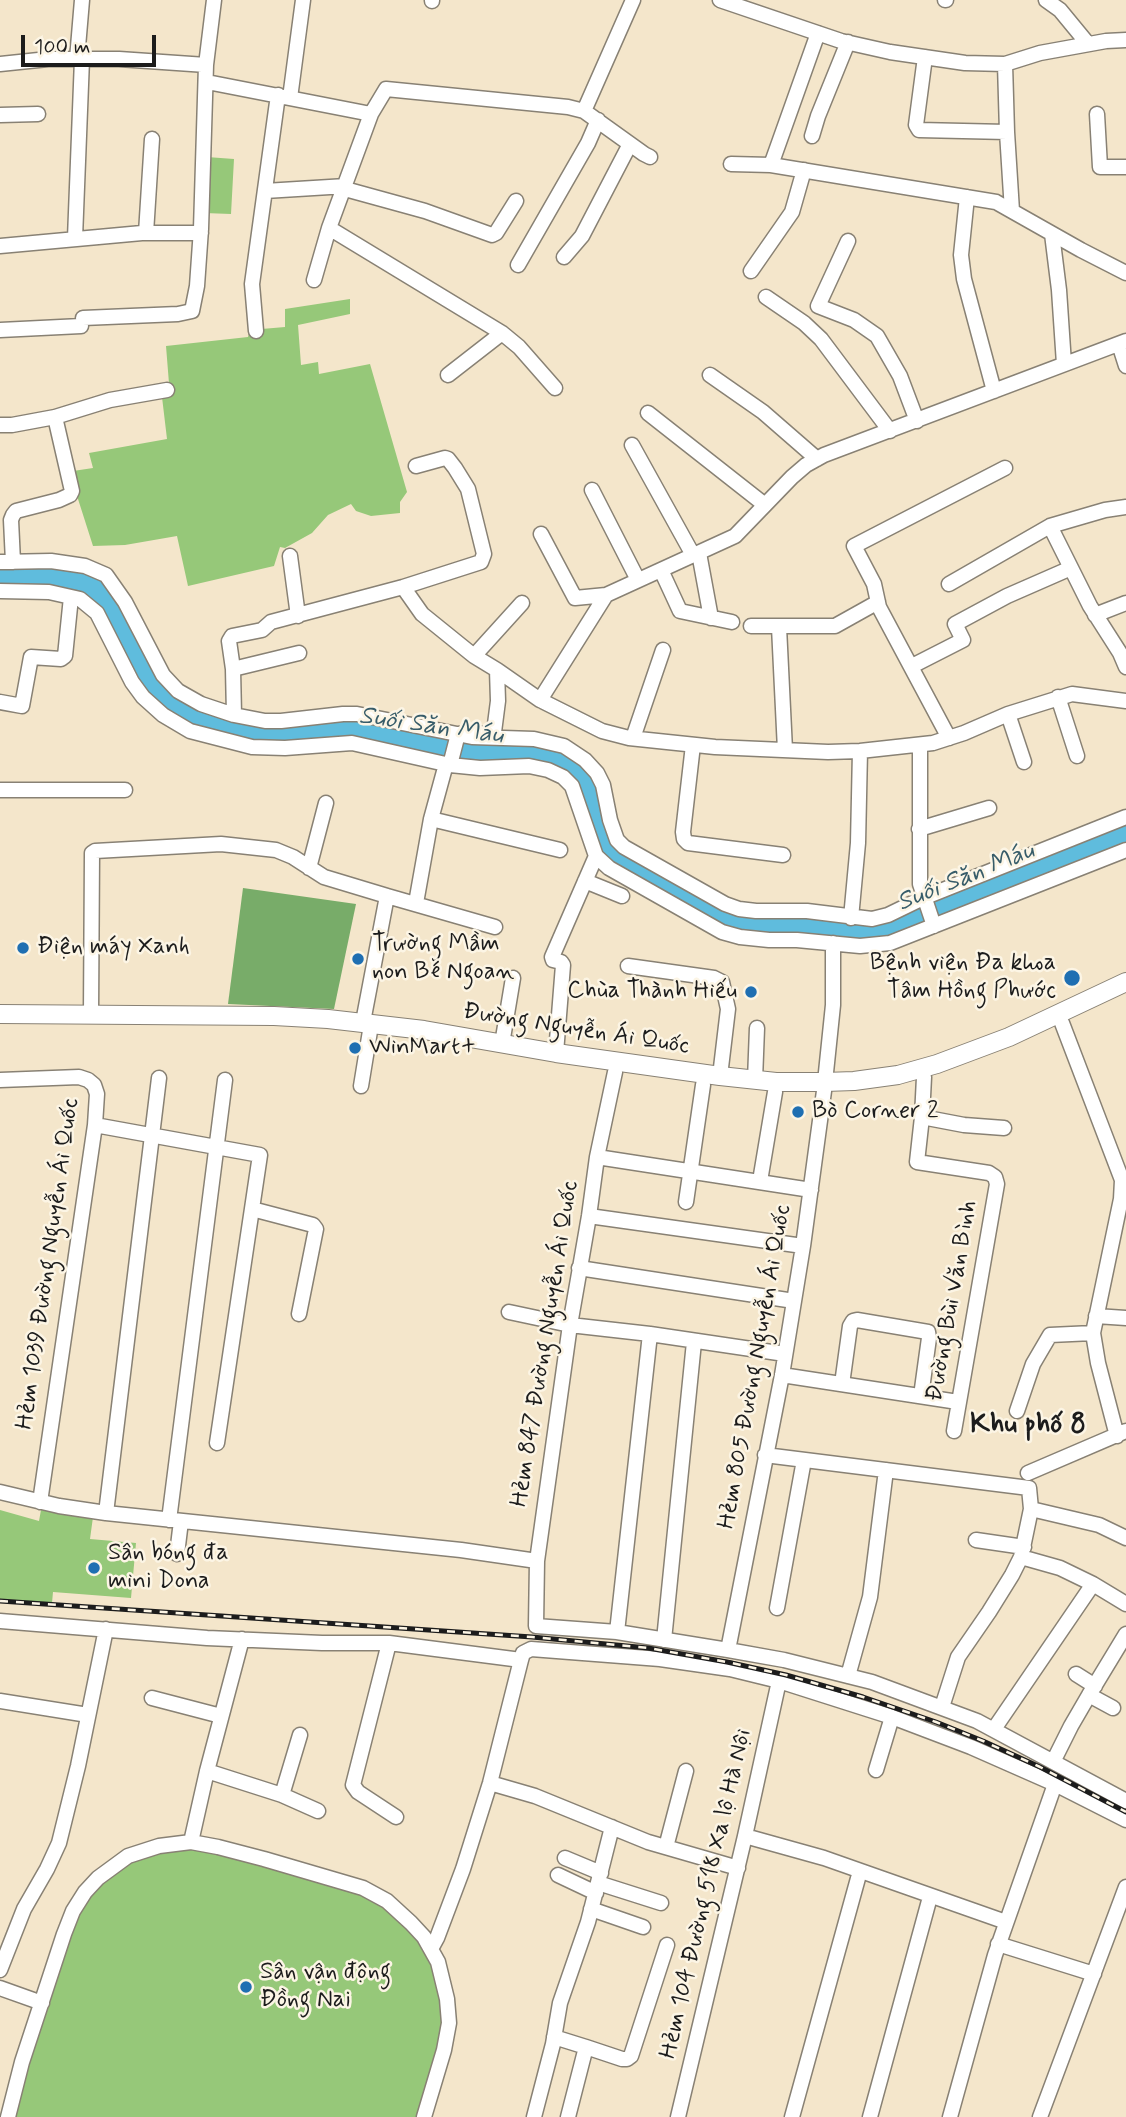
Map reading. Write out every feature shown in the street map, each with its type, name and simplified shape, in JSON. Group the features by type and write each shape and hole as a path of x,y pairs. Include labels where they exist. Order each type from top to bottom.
{"main road":[{"name":"Đường Nguyễn Ái Quốc","path":"924,1073 1126,982"},
{"name":"Đường Nguyễn Ái Quốc","path":"0,1022 366,1027 615,1072 775,1092 924,1073 977,1061 1126,993"},
{"name":"Đường Nguyễn Ái Quốc","path":"0,1014 274,1016 502,1044 720,1076 824,1087"}],"street":[{"path":"75,238 82,0"},
{"path":"0,330 192,311 197,286 201,233 206,65 214,0"},
{"path":"256,331 252,284 265,191 303,0"},
{"path":"584,111 633,0"},
{"path":"720,0 848,42 965,63 1005,64 1040,53 1126,40"},
{"path":"1046,0 1060,10 1088,44"},
{"path":"771,165 818,33"},
{"path":"812,136 848,42"},
{"path":"925,57 916,125 919,130 1007,132"},
{"path":"0,64 119,59 206,65"},
{"path":"1005,64 1012,211"},
{"path":"207,82 371,114"},
{"path":"314,280 329,228 371,114 386,89 568,107 584,111 643,155 650,157"},
{"path":"0,115 38,114"},
{"path":"1097,114 1100,167 1126,167"},
{"path":"518,265 588,143 598,120"},
{"path":"146,233 152,139"},
{"path":"564,257 582,236 630,144"},
{"path":"730,164 771,165 996,202 1126,273"},
{"path":"751,271 792,212 804,170"},
{"path":"265,191 345,188 425,211 492,235 496,233 516,201"},
{"path":"967,197 961,254 964,279 994,391"},
{"path":"329,228 502,333 519,346 555,387"},
{"path":"0,247 146,233 201,233"},
{"path":"1052,234 1064,364"},
{"path":"848,241 818,306 854,320 877,336 900,376 917,421"},
{"path":"766,297 804,323 821,339 890,431"},
{"path":"448,375 502,333"},
{"path":"541,534 575,598 606,595 735,536 792,477 817,458 1122,342 1126,366"},
{"path":"709,375 763,412 817,458"},
{"path":"0,425 55,416 110,400 167,390"},
{"path":"648,412 765,505"},
{"path":"55,416 72,491 70,495 59,500 16,511 12,515 7,562 51,561 85,566 106,575 125,602 163,674 178,691 201,704 234,715 265,721 358,714 472,737 534,739 564,746 585,760 597,773 603,785 617,840 624,847 725,904 756,911 807,911 872,919 888,915 923,898 1126,817"},
{"path":"632,445 696,554 711,618"},
{"path":"234,715 233,669 229,641 232,636 262,630 271,622 403,587 481,562 484,554 468,489 456,468 449,459 444,458 416,466"},
{"path":"949,738 878,602 874,584 854,546 1005,468"},
{"path":"592,490 638,580"},
{"path":"949,584 1050,526 1105,510 1126,507"},
{"path":"1050,526 1095,615 1121,647 1126,667"},
{"path":"290,556 298,616"},
{"path":"912,666 963,640 955,624 1007,596 1071,568"},
{"path":"661,570 680,611 732,622"},
{"path":"403,587 422,614 474,656 540,700 603,731 633,738 693,745 860,751 920,746 949,738 1058,697 1079,694 1126,701"},
{"path":"0,591 49,593 80,599 97,613 132,682 143,697 163,715 190,731 252,747 285,748 352,743 448,765 480,768 529,766 548,770 572,786 596,856 609,869 722,932 740,937 860,946 890,943 1126,850"},
{"path":"540,700 606,595"},
{"path":"0,702 22,705 31,657 61,659 65,656 71,597"},
{"path":"751,626 835,626 878,602"},
{"path":"474,656 522,603"},
{"path":"1095,615 1126,603"},
{"path":"779,627 785,750"},
{"path":"633,738 663,650"},
{"path":"233,669 299,653"},
{"path":"458,734 494,732 498,701 497,670"},
{"path":"1058,697 1077,756"},
{"path":"1008,715 1024,762"},
{"path":"416,903 431,819 458,734"},
{"path":"693,745 684,839 688,843 783,855"},
{"path":"920,746 920,884 934,926"},
{"path":"851,918 858,843 860,751"},
{"path":"0,790 125,790"},
{"path":"309,868 326,803"},
{"path":"919,829 989,808"},
{"path":"431,819 560,850"},
{"path":"91,1014 93,852 221,844 252,846 286,853 332,880 495,927"},
{"path":"556,1053 563,965 552,957 596,856"},
{"path":"585,881 622,896"},
{"path":"360,1086 366,1027 387,896"},
{"name":"Hẻm 805 Đường Nguyễn Ái Quốc","path":"728,1650 782,1375 803,1246 832,1005 832,943"},
{"path":"628,966 714,978 722,982 728,1009 720,1076"},
{"path":"502,1044 513,978"},
{"path":"1028,1474 1121,1433 1098,1363 1093,1334 1124,1180 1062,1023"},
{"path":"755,1080 757,1028"},
{"name":"Hẻm 847 Đường Nguyễn Ái Quốc","path":"615,1072 597,1157 569,1325 537,1561 536,1626 617,1632"},
{"name":"Đường Bùi Văn Bình","path":"924,1073 917,1162 989,1173 995,1177 997,1184 954,1431"},
{"name":"Hẻm 1039 Đường Nguyễn Ái Quốc","path":"0,1080 79,1077 94,1085 97,1094 96,1125 40,1502"},
{"path":"106,1513 159,1078"},
{"path":"177,1554 175,1520 225,1080"},
{"path":"685,1202 703,1085"},
{"path":"760,1181 775,1092"},
{"path":"922,1117 964,1125 1004,1128"},
{"path":"96,1125 260,1155 217,1443"},
{"path":"597,1157 811,1190"},
{"path":"252,1209 313,1225 316,1229 299,1314"},
{"path":"589,1216 803,1246"},
{"path":"579,1268 794,1300"},
{"path":"509,1312 569,1325 785,1354"},
{"path":"1096,1316 1126,1318"},
{"path":"842,1384 850,1326 853,1321 858,1320 928,1332 921,1395"},
{"path":"650,1334 617,1632 784,1660 872,1682 942,1707 994,1730 1126,1801"},
{"path":"1017,1411 1033,1364 1049,1335 1093,1334"},
{"path":"664,1640 694,1342"},
{"path":"782,1375 958,1402"},
{"path":"765,1455 1030,1488 1031,1509 1022,1552 1012,1575 958,1657 942,1707"},
{"path":"777,1608 804,1460"},
{"path":"848,1676 870,1597 886,1470"},
{"path":"0,1492 106,1513 461,1550 537,1561"},
{"path":"1031,1509 1099,1525 1126,1538"},
{"path":"976,1540 1022,1552 1094,1584 1126,1604"},
{"path":"994,1730 1094,1584"},
{"path":"0,1621 242,1639 389,1643 521,1660"},
{"path":"0,1970 24,1909 59,1843 106,1629"},
{"path":"1053,1762 1071,1726 1126,1634"},
{"path":"191,1842 242,1639"},
{"path":"389,1643 353,1785 358,1792 396,1817"},
{"path":"431,1949 463,1869 490,1783 523,1653 531,1649 660,1659 730,1669 779,1681 892,1717 971,1747 1055,1784 1126,1820"},
{"path":"1076,1674 1113,1707"},
{"name":"Hẻm 104 Đường 518 Xa lộ Hà Nội","path":"677,2117 738,1868 779,1681"},
{"path":"152,1698 222,1716"},
{"path":"0,1701 88,1715"},
{"path":"876,1770 892,1717"},
{"path":"282,1795 300,1735"},
{"path":"207,1771 282,1795 318,1811"},
{"path":"666,1847 686,1771"},
{"path":"490,1783 534,1796 648,1842 738,1868"},
{"path":"950,2117 998,1944 1055,1784"},
{"path":"534,2117 560,2003 592,1909 612,1827"},
{"path":"745,1836 816,1856 1006,1922"},
{"path":"8,2117 22,2062 64,1934 73,1911 85,1892 98,1878 128,1856 159,1846 191,1842 218,1847 363,1888 387,1901 411,1923 431,1949 442,1973 449,2023 425,2117"},
{"path":"565,1858 598,1883"},
{"path":"792,2117 860,1871"},
{"path":"558,1875 598,1883 661,1903"},
{"path":"1040,2117 1126,1886"},
{"path":"870,2117 930,1897"},
{"path":"592,1909 643,1927"},
{"path":"998,1944 1094,1974"},
{"path":"554,2037 622,2059 631,2056 667,1945"},
{"path":"0,1989 43,2003"},
{"path":"568,2117 586,2048"}],"green space":[{"path":"207,157 234,159 231,214 204,213"},
{"path":"350,299 350,314 298,325 301,365 318,362 319,374 370,364 407,492 400,502 400,513 371,516 356,511 351,504 328,515 312,533 285,548 280,547 274,566 188,586 177,536 125,545 93,546 78,499 73,471 93,468 89,453 167,439 162,397 170,396 166,346 248,337 250,330 285,327 285,309"},
{"path":"243,888 356,904 334,1009 228,1004"},
{"path":"0,1510 39,1521 41,1510 93,1517 90,1539 136,1543 131,1598 53,1592 52,1603 0,1600"},
{"name":"Sân vận động Đồng Nai","path":"180,1848 217,1852 361,1893 384,1906 420,1940 437,1975 444,2022 419,2117 13,2117 27,2062 78,1913 102,1882 131,1861"}],"water":[{"name":"Suối Săn Máu","path":"50,564 104,578 160,676 233,718 343,717 533,742 563,749 594,775 614,841 726,907 851,921 1126,820 1126,846 889,940 860,943 741,934 611,866 599,853 564,774 480,765 367,742 253,744 191,728 146,695 82,596 0,588 0,565"}],"railway":[{"path":"0,1601 532,1637 648,1648 727,1662 786,1675 863,1697 936,1722 1040,1767 1126,1812"}],"place":[{"name":"Điện máy Xanh","path":"23,948"},
{"name":"Trường Mầm non Bé Ngoan","path":"358,959"},
{"name":"Bệnh viện Đa khoa Tâm Hồng Phước","path":"1072,978"},
{"name":"Chùa Thành Hiếu","path":"751,992"},
{"name":"WinMart+","path":"355,1048"},
{"name":"Bò Corner 2","path":"798,1112"},
{"name":"Sân bóng đa mini Dona","path":"94,1568"},
{"name":"Sân vận động Đồng Nai","path":"246,1987"}],"district":[{"name":"Khu phố 8","path":"1028,1426"}]}
